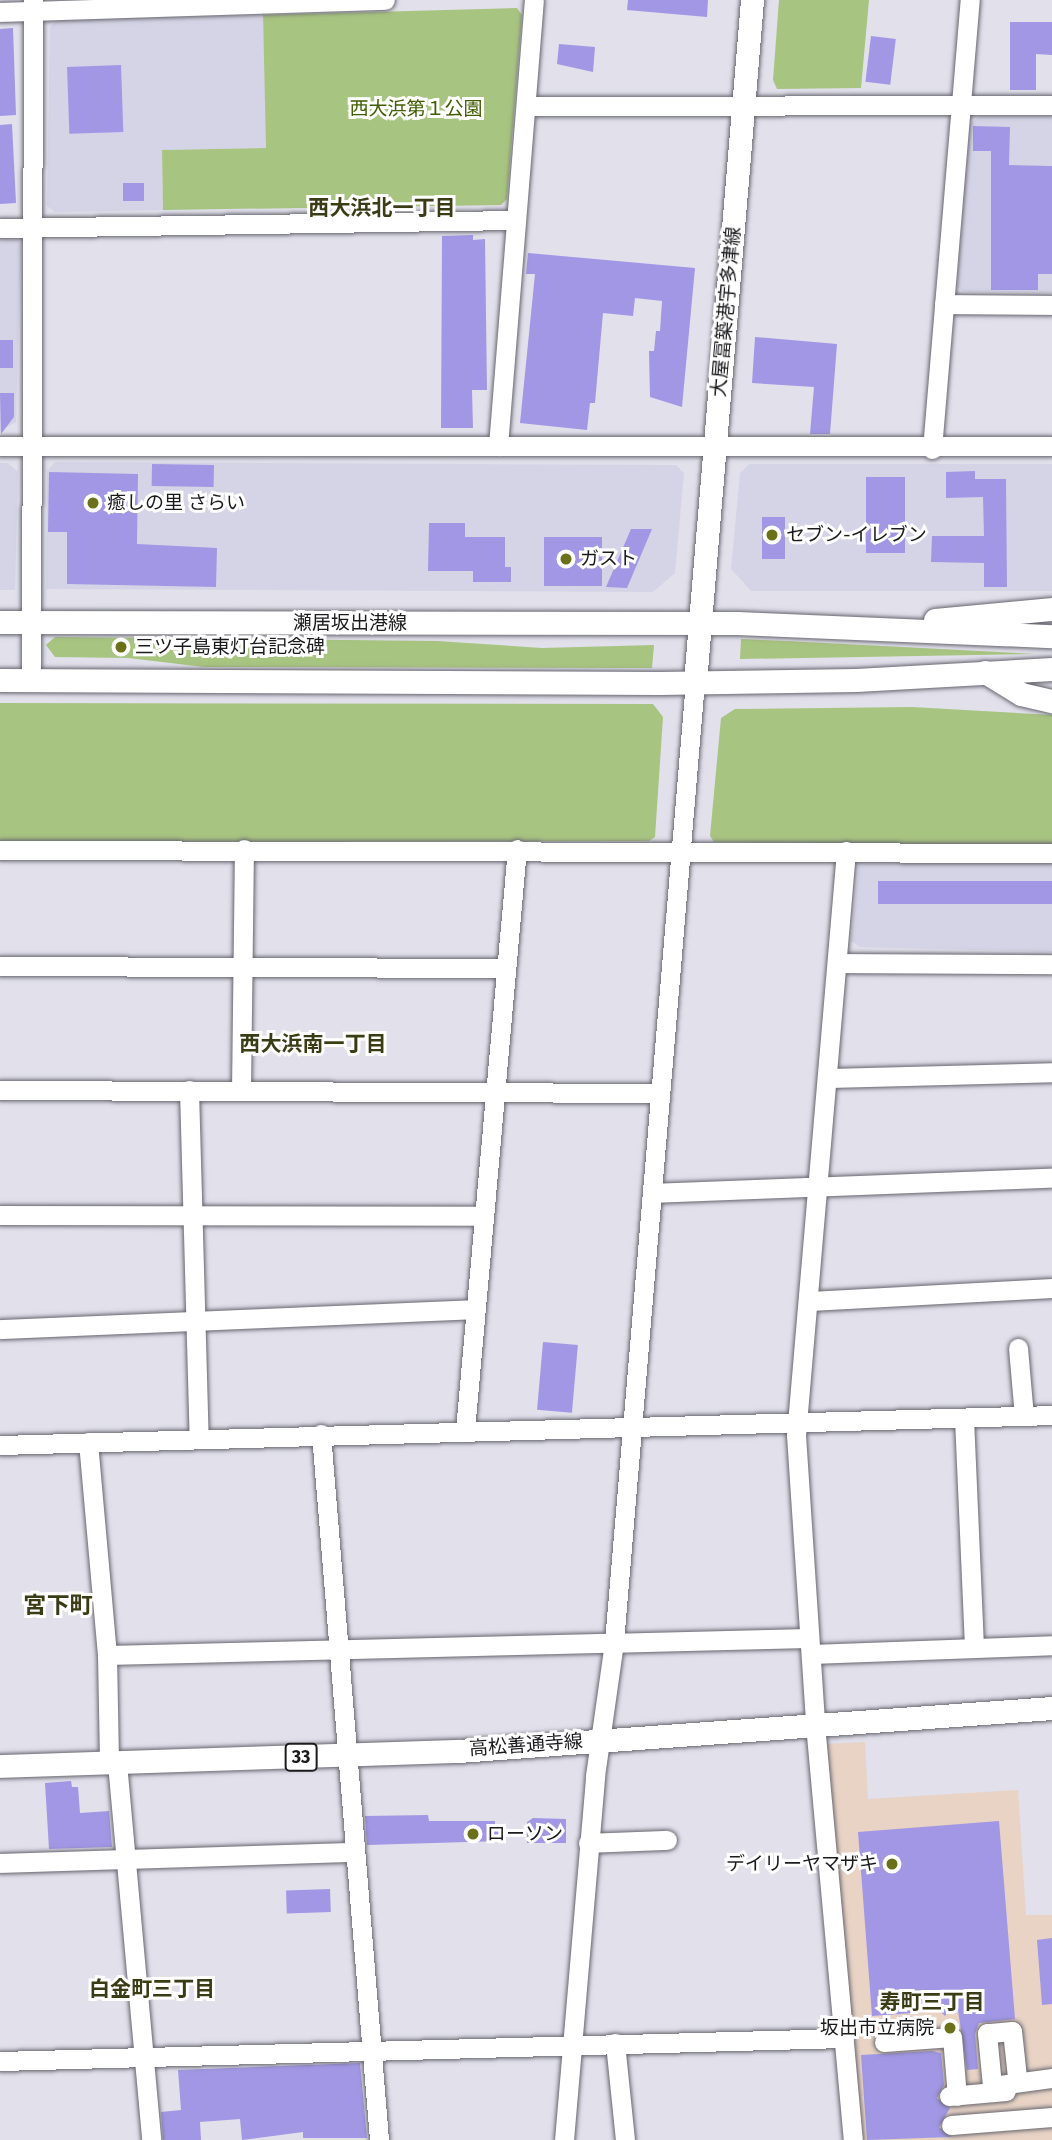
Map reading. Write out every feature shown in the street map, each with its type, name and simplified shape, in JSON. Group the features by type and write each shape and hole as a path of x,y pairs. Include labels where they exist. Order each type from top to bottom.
{"main road":[{"name":"大屋冨築港宇多津線","path":"695,682 752,0"},
{"path":"855,627 1052,609"},
{"name":"瀬居坂出港線","path":"0,622 700,624"},
{"path":"700,624 855,627 1052,636"},
{"path":"0,680 695,682 1052,669"},
{"path":"985,672 1021,694 1052,701"},
{"name":"高松善通寺線","path":"0,1766 349,1756 1052,1708"}],"street":[{"path":"0,12 33,6 385,0"},
{"path":"498,446 534,0"},
{"path":"932,449 970,0"},
{"path":"31,679 33,6"},
{"path":"526,106 1052,105"},
{"path":"0,228 516,220"},
{"path":"944,304 1052,305"},
{"path":"0,446 715,446 932,449 1052,446"},
{"path":"564,2140 588,1843 614,1642 695,682"},
{"path":"241,1091 244,849"},
{"path":"465,1430 517,849"},
{"path":"0,850 681,849 1052,853"},
{"path":"846,851 810,1301 796,1435 815,1724 853,2140"},
{"path":"838,963 1052,964"},
{"path":"0,967 505,968"},
{"path":"829,1078 1052,1072"},
{"path":"0,1090 660,1093"},
{"path":"189,1090 199,1438"},
{"path":"653,1193 819,1190 1052,1178"},
{"path":"0,1215 483,1216"},
{"path":"810,1301 1052,1288"},
{"path":"0,1329 475,1309"},
{"path":"1018,1348 1024,1416"},
{"path":"0,1445 465,1430 799,1425 1052,1415"},
{"path":"964,1418 974,1648"},
{"path":"321,1434 379,2140"},
{"path":"88,1441 107,1655 113,1763 125,1859 151,2140"},
{"path":"107,1655 242,1649 260,1653 614,1642 974,1648 1052,1645"},
{"path":"588,1843 667,1840"},
{"path":"0,1863 355,1852"},
{"path":"954,2090 1017,2090 1024,2078 1012,2031 987,2033 992,2086 1024,2078 1052,2078"},
{"path":"884,2042 952,2037 957,2125 1052,2118"},
{"path":"0,2061 844,2038"},
{"path":"615,2043 625,2140"},
{"path":"954,2090 991,2079"}],"shaded area":[{"path":"263,15 267,148 162,150 163,210 55,212 47,206 50,27 58,19"},
{"path":"980,116 1052,116 1052,293 963,292 957,286 970,124"},
{"path":"10,233 21,243 16,422 0,431 0,234"},
{"path":"55,462 676,465 684,473 675,573 653,592 46,589 47,471"},
{"path":"0,463 8,463 18,472 15,590 0,590"},
{"path":"749,464 1052,464 1052,591 751,591 731,569 740,473"},
{"path":"867,857 1052,861 1052,952 860,947 851,941 859,862"},
{"name":"坂出市立病院","path":"865,1742 868,1799 1018,1790 1026,1915 1052,1915 1052,2140 858,2140 825,1744"}],"green space":[{"path":"779,0 869,0 861,88 777,89 773,80"},
{"name":"西大浜第１公園","path":"517,8 522,15 507,199 501,205 163,210 162,150 266,148 263,15"},
{"path":"55,637 437,641 542,648 654,645 652,668 204,667 128,658 55,657 46,645"},
{"path":"741,639 786,641 1035,654 740,659"},
{"path":"0,703 653,704 663,717 655,837 649,841 0,842"},
{"path":"912,707 1052,715 1052,845 714,842 710,836 721,718 735,709"}],"building":[{"path":"628,0 708,0 707,17 627,10"},
{"path":"1010,22 1052,22 1052,55 1036,54 1036,90 1010,90"},
{"path":"13,28 16,115 0,116 0,29"},
{"path":"871,36 896,39 890,85 865,82"},
{"path":"559,44 595,47 593,72 557,64"},
{"path":"121,65 123,132 69,134 67,67"},
{"path":"12,124 16,203 0,204 0,125"},
{"path":"973,126 1010,127 1009,165 1052,166 1052,274 1038,274 1038,290 991,290 991,151 973,151"},
{"path":"123,183 144,183 144,201 123,201"},
{"path":"473,235 473,240 485,239 487,390 472,390 473,428 441,428 442,236"},
{"path":"528,253 695,268 682,407 650,397 649,351 654,351 656,331 660,331 662,301 635,298 633,316 603,313 595,403 590,403 587,430 520,423 535,274 526,274"},
{"path":"755,337 837,344 830,434 810,434 814,387 752,383"},
{"path":"0,340 13,340 13,368 0,368"},
{"path":"0,393 14,393 14,417 1,434"},
{"path":"152,464 214,465 214,487 152,486"},
{"path":"975,471 975,479 1006,479 1007,587 984,587 984,563 931,562 932,536 984,536 983,497 946,498 946,472"},
{"path":"49,472 138,474 137,544 217,548 216,587 67,584 67,532 48,532"},
{"path":"866,477 905,477 905,553 866,553"},
{"path":"762,517 785,517 785,559 762,559"},
{"path":"429,523 465,523 465,537 505,537 505,567 511,567 511,582 473,582 473,571 428,571"},
{"path":"631,529 652,529 627,588 606,587"},
{"path":"544,537 602,537 602,586 544,586"},
{"path":"878,881 1052,881 1052,904 878,904"},
{"path":"543,1342 578,1345 572,1413 537,1410"},
{"path":"71,1781 72,1787 78,1787 80,1813 109,1811 112,1847 49,1849 45,1783"},
{"path":"428,1815 429,1821 495,1821 495,1827 501,1827 501,1841 367,1845 365,1816"},
{"path":"533,1818 566,1819 566,1843 527,1843 527,1822"},
{"path":"999,1821 1015,2019 979,2023 975,2034 978,2069 967,2070 956,1997 945,2016 940,2011 872,2016 858,1832"},
{"path":"330,1889 331,1912 287,1914 286,1891"},
{"path":"1052,1938 1052,2004 1042,2005 1037,1940"},
{"path":"932,2051 941,2053 944,2085 937,2098 950,2108 939,2127 952,2137 867,2140 861,2055"},
{"path":"360,2063 367,2138 303,2138 303,2132 242,2140 240,2119 200,2122 201,2140 163,2140 161,2112 181,2110 178,2070"}],"place":[{"name":"癒しの里 さらい","path":"93,503"},
{"name":"セブン-イレブン","path":"772,535"},
{"name":"ガスト","path":"566,559"},
{"name":"三ツ子島東灯台記念碑","path":"121,647"},
{"name":"ローソン","path":"473,1834"},
{"name":"デイリーヤマザキ","path":"892,1864"},
{"name":"坂出市立病院","path":"950,2028"}],"district":[{"name":"西大浜北一丁目","path":"382,208"},
{"name":"西大浜南一丁目","path":"313,1044"},
{"name":"宮下町","path":"58,1605"},
{"name":"白金町三丁目","path":"152,1989"},
{"name":"寿町三丁目","path":"932,2002"}]}
